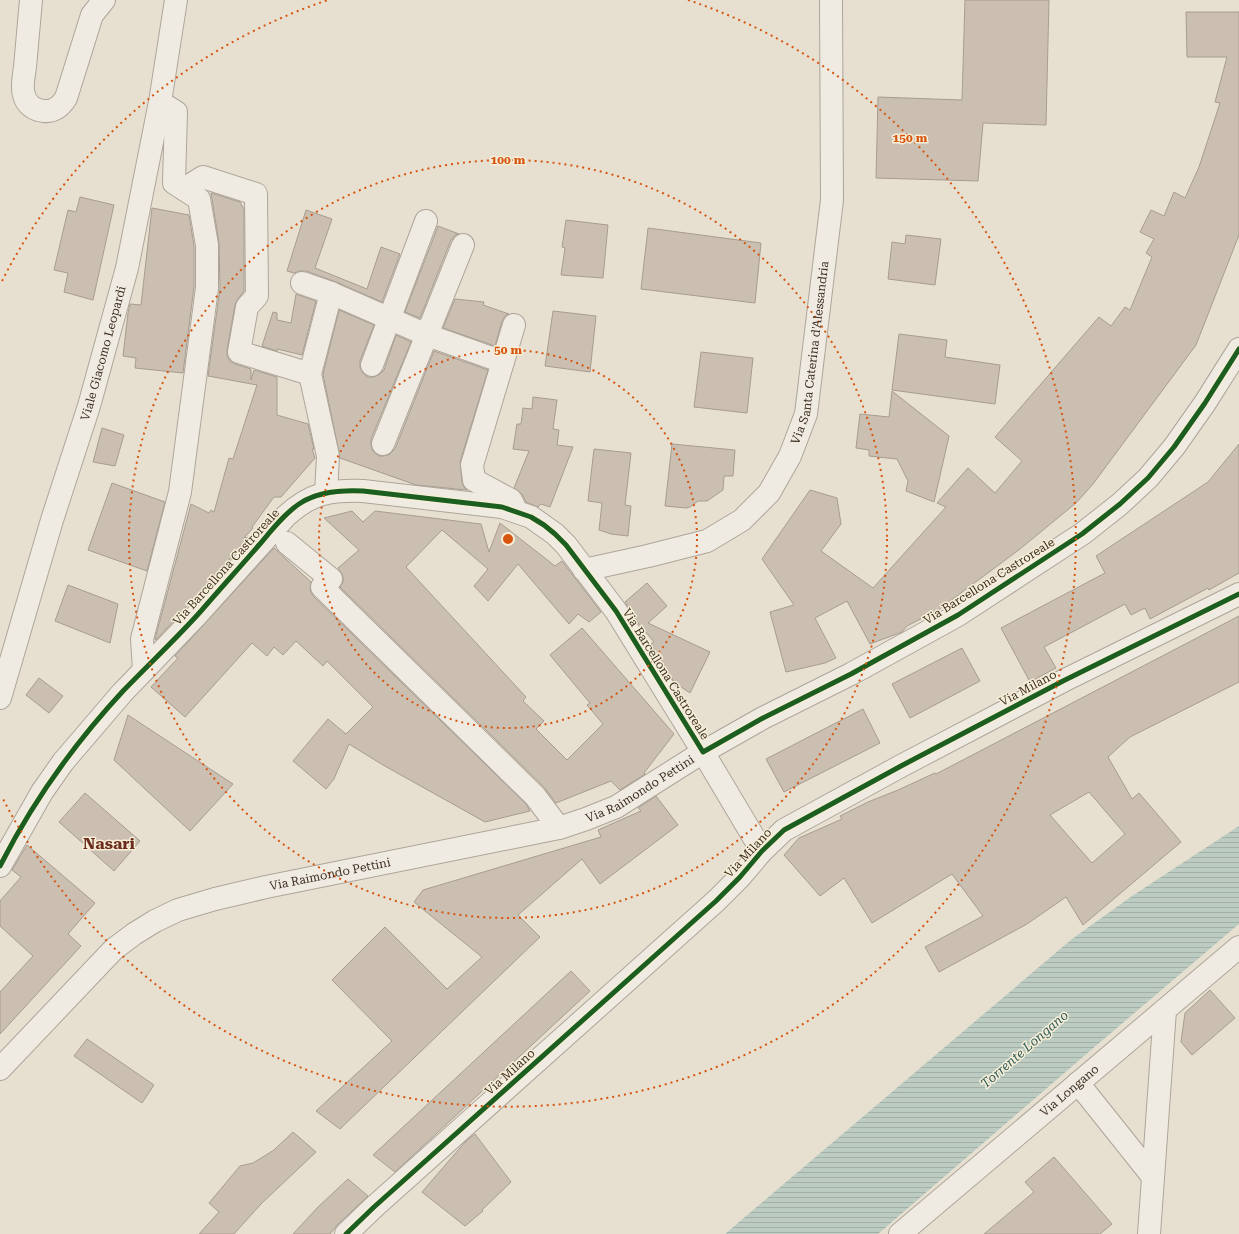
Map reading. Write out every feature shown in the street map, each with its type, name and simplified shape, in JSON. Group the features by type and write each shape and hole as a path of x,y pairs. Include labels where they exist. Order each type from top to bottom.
{"street":[{"path":"31,0 22,89 27,103 40,111 48,112 62,105 66,98 92,15 104,0"},
{"name":"Viale Giacomo Leopardi","path":"0,698 52,520 89,406 117,308 127,268 160,102 176,0"},
{"name":"Via Santa Caterina d'Alessandria","path":"584,570 707,541 742,520 769,493 790,456 806,414 832,200 831,0"},
{"path":"144,670 142,639 180,492 208,288 207,245 199,199 174,183 176,112 160,102"},
{"path":"184,189 203,177 256,194 256,296 247,307 239,352 310,374"},
{"path":"372,365 426,221"},
{"path":"383,444 463,245"},
{"path":"302,282 428,335 503,362"},
{"path":"326,493 328,456 310,374 331,293"},
{"path":"514,325 472,465 474,480 511,500 516,511"},
{"name":"Via Barcellona Castroreale","path":"0,866 42,792 63,762 122,693 196,616 286,516 299,504 310,498 326,493 344,490 363,491 489,505 516,511 531,517 555,534 616,611 703,752 763,718 851,674 958,615 1082,534 1120,504 1148,478 1174,447 1205,404 1234,358"},
{"path":"287,542 331,579 322,587 535,796 559,828"},
{"name":"Via Milano","path":"346,1234 374,1207 716,901 740,877 762,851 784,830 901,766 1063,681 1237,598"},
{"path":"703,752 762,851"},
{"name":"Via Raimondo Pettini","path":"0,1069 114,948 155,921 178,910 215,899 266,887 559,828 586,819 616,806 703,752"},
{"name":"Via Longano","path":"900,1234 1239,947"},
{"path":"1149,1234 1165,1010"},
{"path":"1078,1083 1153,1177"}],"water":[{"name":"Torrente Longano","path":"1239,826 1239,924 878,1234 725,1234 1072,939 1132,896"}],"building":[{"path":"965,0 1049,0 1046,125 983,123 978,181 876,178 878,97 962,100"},
{"path":"1186,12 1239,12 1239,235 1196,345 1093,484 1076,503 1020,549 938,610 907,626 902,632 870,644 847,601 815,618 836,658 825,663 786,672 770,612 794,605 762,559 810,490 837,498 841,524 821,551 873,588 946,507 937,503 968,468 995,493 1022,461 995,437 1099,317 1111,326 1125,307 1130,310 1152,257 1146,253 1154,239 1140,232 1151,210 1164,216 1174,192 1185,198 1199,167 1220,103 1215,102 1227,57 1187,57"},
{"path":"211,193 240,202 244,209 244,291 235,305 227,356 230,361 235,364 251,369 251,380 254,370 277,377 277,415 308,424 315,458 281,497 274,497 252,527 253,528 244,538 250,537 156,640 155,639 191,504 209,513 211,510 214,512 229,458 233,459 257,385 208,376 220,288 219,243"},
{"path":"80,197 114,205 93,300 64,292 68,273 54,270 68,210 76,212"},
{"path":"152,208 189,215 194,246 194,287 183,373 135,368 136,358 123,356 130,304 141,305"},
{"path":"306,210 332,219 315,268 367,289 381,247 400,254 382,302 306,271 294,273 287,271"},
{"path":"566,220 608,225 603,278 561,275 565,248 562,247"},
{"path":"438,226 459,234 455,235 451,240 420,318 405,312"},
{"path":"648,228 761,243 755,303 641,289"},
{"path":"906,235 941,239 935,285 888,279 892,242 905,244"},
{"path":"296,294 316,301 302,355 277,349 277,351 262,346 273,312 277,313 277,320 291,323"},
{"path":"455,299 484,302 483,305 509,314 505,316 502,321 495,346 443,328"},
{"path":"339,310 374,325 360,361 360,367 367,377 374,377 384,370 396,335 411,342 371,439 373,451 379,456 390,454 395,449 434,351 488,370 460,462 462,482 467,490 416,485 340,458 323,374"},
{"path":"553,311 596,316 590,372 545,366"},
{"path":"899,334 947,340 945,357 1000,365 995,404 892,390"},
{"path":"701,352 753,358 747,413 694,407"},
{"path":"892,391 949,436 934,502 906,491 908,481 897,459 869,456 869,450 856,448 860,414 889,417"},
{"path":"533,397 557,400 553,429 559,430 557,445 573,447 550,507 541,504 538,507 526,502 522,494 514,488 529,451 513,449 517,424 521,424 523,408 532,409"},
{"path":"102,428 124,435 115,466 93,462"},
{"path":"672,444 735,450 733,476 724,476 723,490 707,501 698,501 686,508 665,506"},
{"path":"1239,444 1239,573 1209,590 1208,588 1150,619 1145,608 1131,615 1125,604 1044,647 1056,668 1030,682 1001,628 1105,573 1096,556 1208,482"},
{"path":"594,449 631,453 625,505 631,506 628,536 611,534 599,530 602,503 588,501"},
{"path":"112,483 165,502 147,571 88,550"},
{"path":"352,511 363,522 375,511 481,524 489,552 500,523 555,566 562,561 601,612 589,622 578,614 569,624 518,564 488,601 474,586 488,569 442,530 406,567 526,697 523,701 544,721 536,729 567,760 603,724 587,705 590,703 550,655 582,628 674,734 644,773 645,774 620,790 611,781 556,803 544,787 340,587 343,582 343,576 338,568 359,550 324,518"},
{"path":"274,548 311,582 310,590 313,596 526,804 530,811 485,822 383,765 349,744 334,779 326,789 293,761 328,719 346,734 373,707 327,661 323,666 296,641 283,655 274,647 267,656 252,643 185,717 151,687 178,658 175,656"},
{"path":"647,583 667,606 648,623 710,652 690,693 674,682 651,644 654,642 639,624 625,602"},
{"path":"68,585 118,604 110,643 55,621"},
{"path":"1239,616 1239,682 1130,737 1108,757 1132,799 1139,793 1181,842 1083,925 1066,897 1027,924 939,972 925,947 983,916 952,874 872,923 844,878 820,896 784,855 799,838 842,819 840,816 868,802 935,773 936,774","holes":["1089,792 1125,834 1092,863 1050,815"]},
{"path":"962,648 980,681 910,718 892,684"},
{"path":"39,678 63,696 49,713 26,695"},
{"path":"863,709 880,743 784,792 766,759"},
{"path":"128,715 233,784 190,831 114,760"},
{"path":"85,793 140,841 114,871 59,822"},
{"path":"656,796 678,825 600,884 582,859 518,915 540,937 340,1129 316,1111 392,1041 332,980 385,927 447,989 482,957 414,902 423,890 601,837 598,830 641,811 638,808"},
{"path":"27,845 95,903 68,934 81,946 0,1034 0,992 33,956 0,926 0,901 21,877 12,870"},
{"path":"571,971 590,991 395,1172 373,1155"},
{"path":"1210,990 1235,1018 1192,1055 1181,1042 1185,1013"},
{"path":"87,1039 154,1085 142,1103 74,1056"},
{"path":"293,1132 316,1152 261,1204 234,1234 199,1234 219,1212 209,1203 240,1166 253,1163 274,1150"},
{"path":"475,1134 511,1182 482,1210 483,1211 465,1226 422,1192 466,1141"},
{"path":"1054,1157 1112,1224 1100,1234 984,1234 1034,1192 1025,1182"},
{"path":"348,1179 368,1196 337,1225 330,1234 293,1234 318,1207"}],"cycle path":[{"path":"0,866 40,796 87,732 123,691 192,621 283,518 293,508 314,496 339,491 363,491 502,507 531,517 544,525 566,545 616,611 703,752 763,718 851,674 958,615 1082,534 1120,504 1148,478 1174,447 1205,403 1239,349"},
{"path":"346,1234 374,1207 716,901 740,877 762,851 784,830 901,766 1063,681 1239,594"}],"district":[{"name":"Nasari","path":"109,843"}]}
